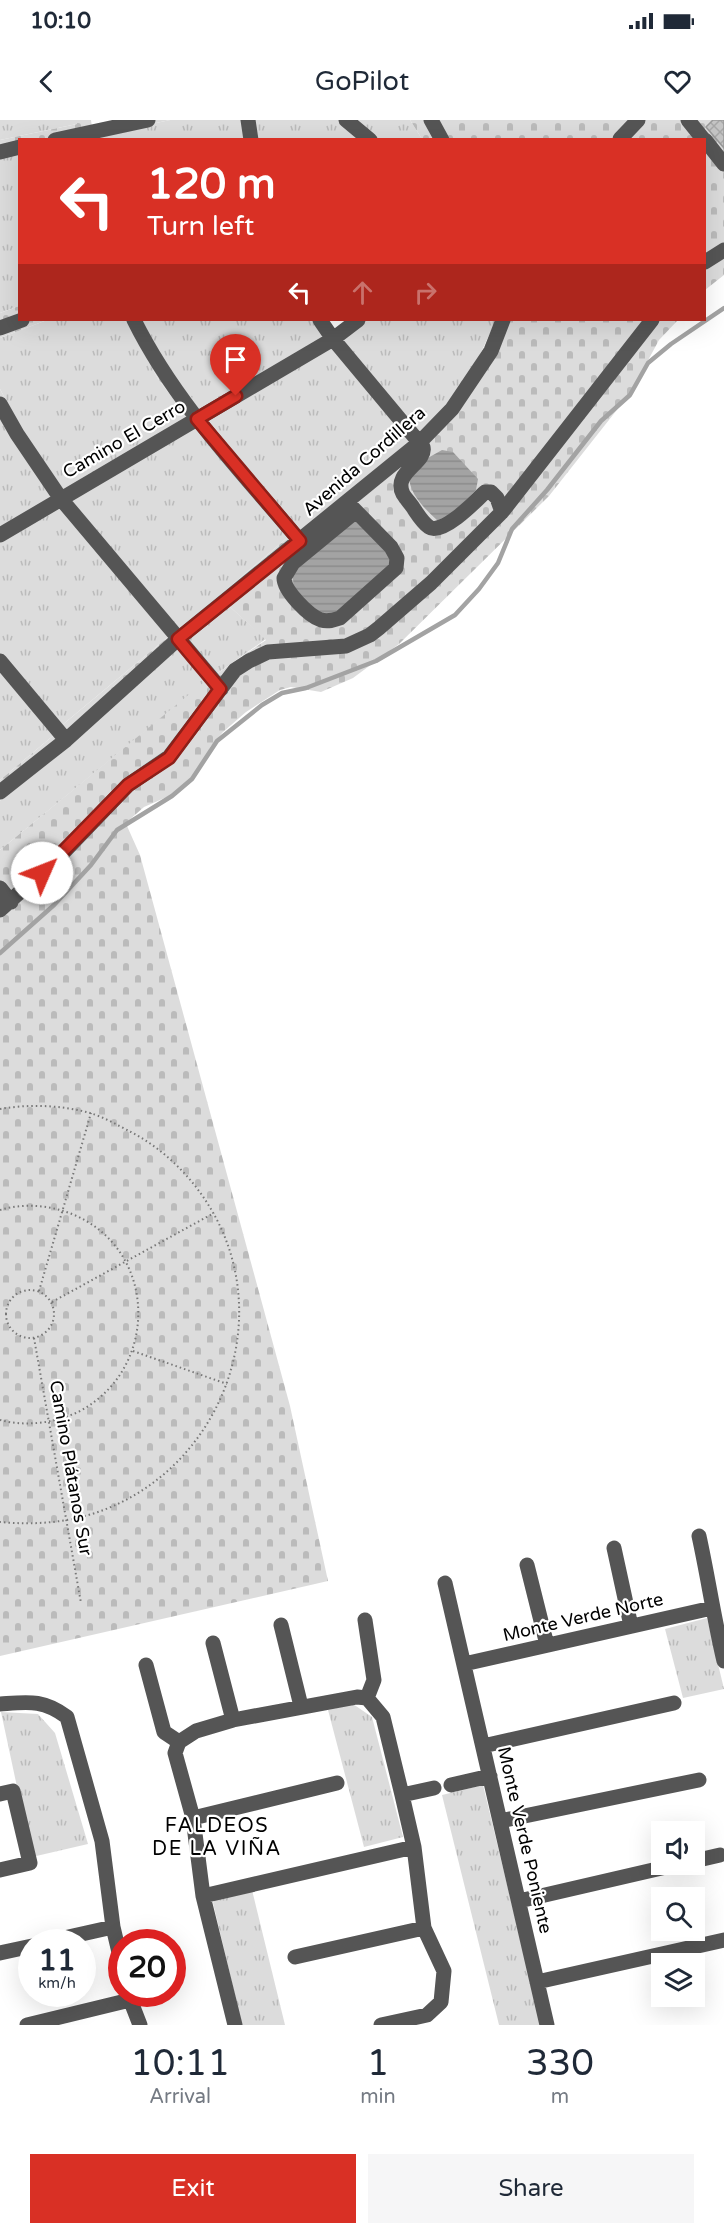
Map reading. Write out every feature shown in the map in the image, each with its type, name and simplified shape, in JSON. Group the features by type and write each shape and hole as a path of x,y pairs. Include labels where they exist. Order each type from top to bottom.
{"street":[{"path":"61,138 83,131 148,120"},
{"path":"248,120 251,138"},
{"path":"346,120 367,138"},
{"path":"431,120 441,138"},
{"path":"621,138 638,120"},
{"path":"688,120 703,138"},
{"path":"706,141 724,164"},
{"path":"0,152 18,148"},
{"path":"706,261 724,250"},
{"path":"0,328 19,321"},
{"path":"135,321 159,365 197,419 300,541"},
{"path":"321,321 333,339 420,442 424,451 401,482 402,493 427,526 431,529 445,526 485,492 491,492 502,512"},
{"name":"Camino El Cerro","path":"0,535 333,339 357,321"},
{"name":"Avenida Cordillera","path":"0,792 66,740 178,639 300,541 351,507 452,409 491,351 503,321"},
{"path":"0,888 6,906 58,858 128,785 169,758 236,670 260,655 277,650 346,646 370,635 431,583 502,512 651,321"},
{"path":"0,404 17,434 61,499 220,689"},
{"path":"351,507 391,548 397,558 396,568 340,618 332,621 322,620 313,615 287,590 284,579 293,564 351,507"},
{"path":"0,661 66,740"},
{"path":"699,1536 710,1587 711,1608 724,1661"},
{"path":"614,1548 631,1626"},
{"path":"527,1565 547,1645"},
{"name":"Monte Verde Poniente","path":"445,1583 547,2025"},
{"name":"Monte Verde Norte","path":"464,1664 711,1608"},
{"path":"365,1620 374,1680 367,1698"},
{"path":"281,1625 301,1706"},
{"path":"213,1643 233,1720"},
{"path":"146,1665 164,1732 179,1742"},
{"path":"234,2025 203,1896 194,1818 175,1753 179,1742 196,1731 233,1720 357,1697 367,1698 383,1717 414,1847 424,1928 444,1971 441,2002 426,2015 381,2025"},
{"path":"0,1704 33,1701 55,1707 67,1717 102,1841 113,1929"},
{"path":"483,1746 674,1703"},
{"path":"451,1785 490,1776"},
{"path":"500,1821 699,1780"},
{"path":"194,1818 337,1783"},
{"path":"402,1795 434,1788"},
{"path":"0,1870 30,1863 6,1792"},
{"path":"203,1896 414,1847"},
{"path":"705,1858 720,1855"},
{"path":"519,1901 651,1871"},
{"path":"96,1930 112,1926"},
{"path":"295,1958 424,1928"},
{"path":"537,1982 724,1940"},
{"path":"0,1953 18,1949"},
{"path":"27,2025 108,2003"},
{"path":"133,2007 140,2025"}],"path":[{"path":"0,1109 48,1107 91,1113 139,1136 168,1158 194,1185 214,1214 231,1256 239,1298 238,1342 228,1384 205,1430 172,1468 130,1498 99,1512 67,1520 33,1524 0,1522"},
{"path":"39,1291 91,1113"},
{"path":"0,1210 45,1206 62,1210 95,1227 108,1238 126,1262 134,1282 139,1317 133,1351 123,1372 91,1405 49,1422 26,1424 0,1419"},
{"path":"52,1302 214,1214"},
{"path":"24,1291 39,1291 52,1302 54,1316 52,1324 42,1335 27,1338 9,1327 7,1306 17,1294 24,1291"},
{"path":"0,1313 6,1313"},
{"name":"Camino Plátanos Sur","path":"34,1338 81,1603"},
{"path":"133,1351 228,1384"}],"green space":[{"path":"0,120 77,120 77,124 0,140"},
{"path":"77,120 91,120 92,127 128,120 170,120 91,137 18,138 18,147 0,151 0,140 77,124"},
{"path":"170,120 244,120 247,138 91,138"},
{"path":"253,120 338,120 355,129 364,138 256,138"},
{"path":"356,120 410,120 421,138 374,138"},
{"path":"410,120 724,120 724,275 706,289 706,138 421,138"},
{"path":"18,147 18,306 0,313 0,151"},
{"path":"18,306 18,321 44,321 0,338 0,313"},
{"path":"44,321 127,321 158,379 189,419 64,491 18,423 0,389 0,338"},
{"path":"127,321 142,321 158,352 201,410 325,335 317,321 326,321 335,334 352,321 364,321 341,342 420,433 433,422 455,396 474,367 496,321 677,321 659,340 631,392 549,496 399,644 353,678 321,692 291,687 280,690 246,712 211,746 195,776 186,786 144,807 128,821 127,826 140,855 290,1406 328,1581 0,1656 0,850 209,678 179,645 0,801 0,780 54,735 0,672 0,653 61,726 168,637 59,504 0,540 0,530 54,498 0,410 0,389 18,423 64,491 189,419 158,379","holes":["330,344 413,440 300,530 206,418","192,425 288,537 178,631 69,499","229,606 266,640 215,675 186,640"]},
{"path":"142,321 317,321 326,335 200,411 158,352"},
{"path":"364,321 496,321 479,357 444,412 420,433 341,342"},
{"path":"330,344 414,440 300,531 206,418"},
{"path":"0,410 54,498 0,530"},
{"path":"192,425 288,537 178,631 68,499"},
{"path":"59,504 168,637 61,726 0,653 0,540"},
{"path":"229,606 266,639 215,675 186,640"},
{"path":"180,645 209,679 0,850 0,801"},
{"path":"0,672 54,735 0,780"},
{"path":"707,1618 724,1689 683,1698 665,1629"},
{"path":"353,1704 372,1717 403,1837 364,1847 328,1710"},
{"path":"1,1712 38,1714 55,1733 88,1844 32,1857"},
{"path":"483,1785 541,2025 499,2025 442,1795"},
{"path":"252,1890 285,2025 242,2025 213,1903 216,1898"}],"shaded area":[{"path":"442,450 453,452 478,479 476,490 449,518 438,521 415,495 409,476 426,459"},
{"path":"349,522 357,522 370,528 391,558 390,569 341,613 319,615 294,588 292,570"}],"building":[{"path":"713,120 724,120 724,148 706,127"}],"waterway":[{"path":"706,320 724,308"},
{"path":"0,953 54,905 91,865 117,830 172,796 192,779 217,741 262,705 282,693 306,688 376,661 455,615 479,589 498,563 512,529 547,490 601,421 630,395 648,363 705,321"}],"district":[{"name":"FALDEOS DE LA VIÑA","path":"217,1838"}],"route":[{"path":"42,873 128,785 169,758 220,689 178,639 300,541 197,419 236,396"}]}
